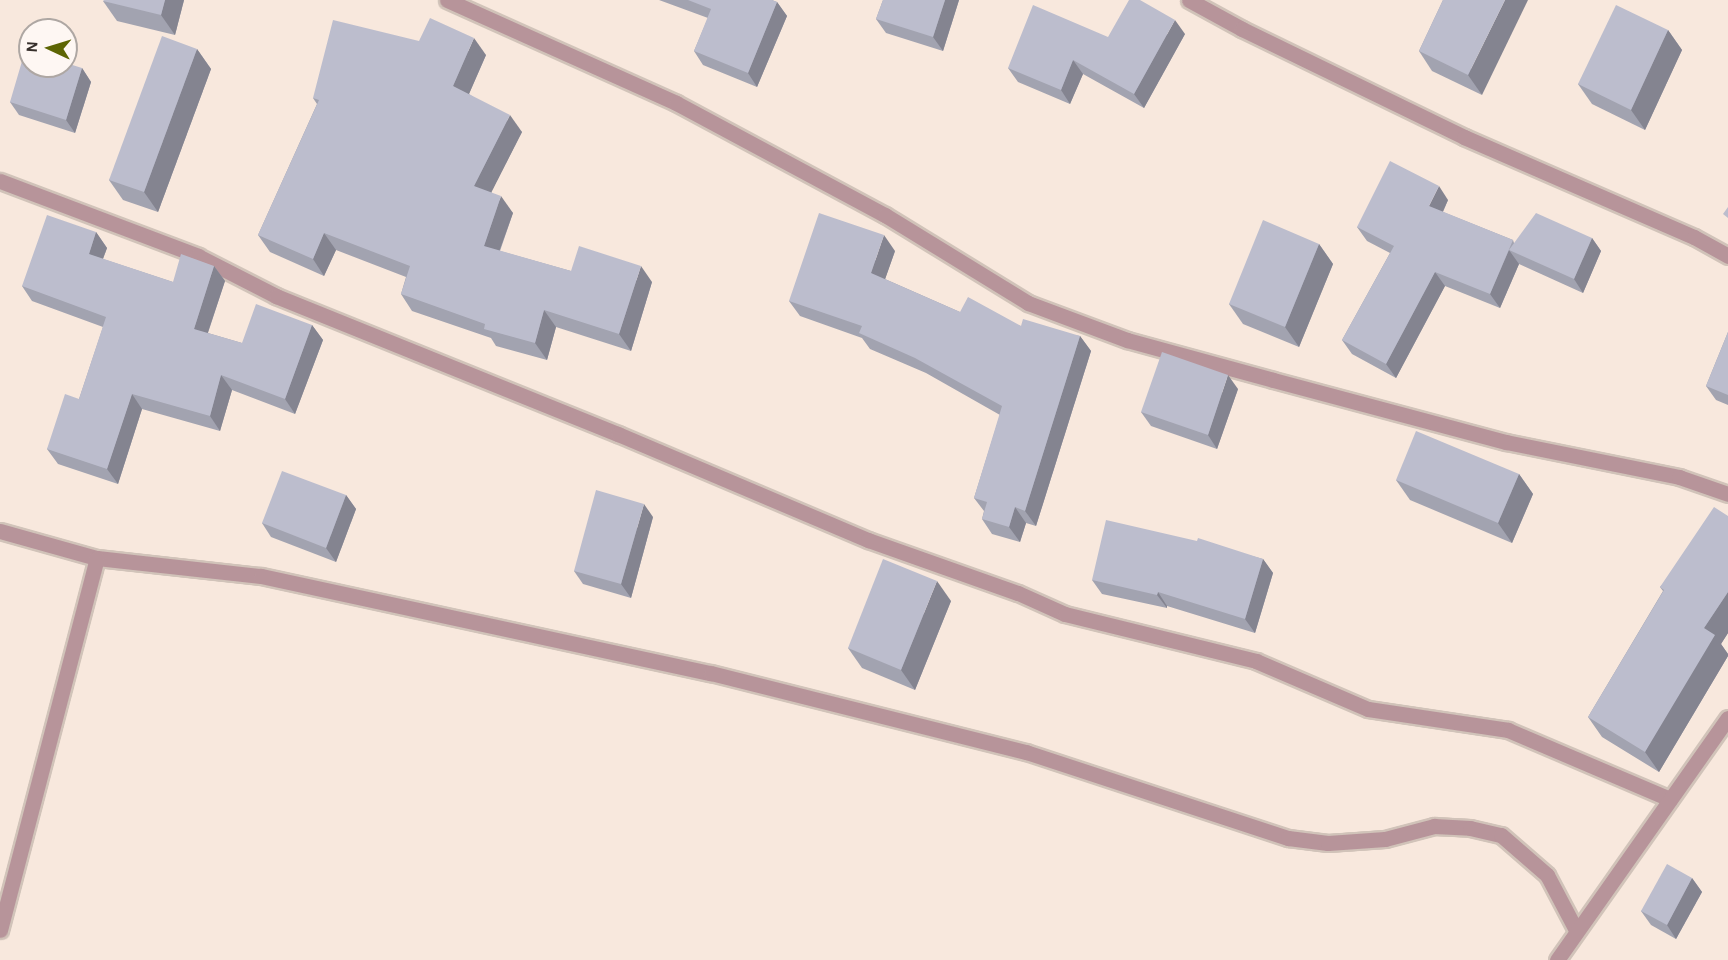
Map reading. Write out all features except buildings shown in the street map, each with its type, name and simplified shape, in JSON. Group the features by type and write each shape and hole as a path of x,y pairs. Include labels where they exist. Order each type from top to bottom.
{"street":[{"path":"447,0 676,103 885,215 1028,303 1127,340 1262,377 1506,442 1679,477 1728,494"},
{"path":"1189,0 1242,29 1464,137 1694,237 1728,256"},
{"path":"0,181 198,256 276,296 607,429 868,540 1018,593 1065,614 1256,661 1368,709 1508,730 1670,799"},
{"path":"0,531 97,558 261,576 711,673 1026,752 1288,838 1328,843 1385,839 1434,826 1470,828 1501,835 1548,875 1576,930"},
{"path":"0,930 97,558"},
{"path":"1557,960 1728,718"}]}
